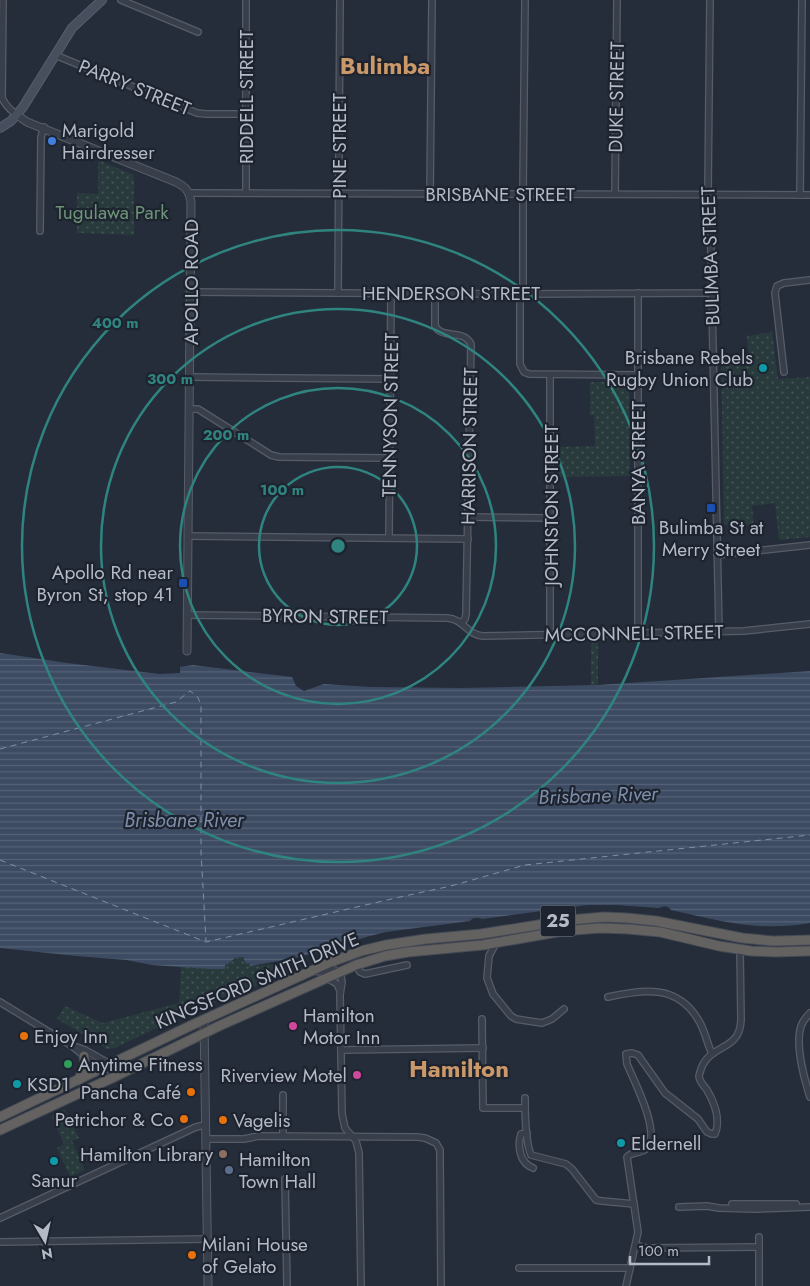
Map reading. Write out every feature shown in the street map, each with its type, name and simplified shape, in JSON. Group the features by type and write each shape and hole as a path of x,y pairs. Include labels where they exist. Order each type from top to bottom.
{"highway":[{"name":"KINGSFORD SMITH DRIVE","path":"0,1117 204,1019 311,971 348,956 398,942 481,934 550,922 588,918 627,918 656,921 728,936 758,940 810,940"},
{"name":"KINGSFORD SMITH DRIVE","path":"0,1130 204,1033 339,972 385,956 483,945 563,931 613,928 660,932 740,949 776,952 810,951"},
{"path":"80,1080 85,1064 84,1056"}],"main road":[{"path":"0,128 11,121 23,107 72,28 102,0"}],"street":[{"path":"3,0 2,98 8,109 17,115"},
{"path":"121,0 198,32"},
{"name":"RIDDELL STREET","path":"246,0 246,193"},
{"name":"PINE STREET","path":"338,292 340,0"},
{"path":"430,194 432,0"},
{"path":"525,0 520,364 524,372 529,374 637,375"},
{"name":"DUKE STREET","path":"615,194 617,0"},
{"name":"BULIMBA STREET","path":"710,0 707,177 719,631"},
{"path":"800,195 802,0"},
{"name":"PARRY STREET","path":"55,55 198,112 206,114 246,114"},
{"name":"APOLLO ROAD","path":"17,115 27,122 183,185 190,193 191,292 187,651"},
{"path":"40,231 41,137 44,128"},
{"name":"BRISBANE STREET","path":"190,193 810,196"},
{"path":"784,372 775,293 776,286 784,283 810,280"},
{"name":"HENDERSON STREET","path":"191,292 711,293"},
{"name":"TENNYSON STREET","path":"389,538 391,293"},
{"name":"HARRISON STREET","path":"435,293 436,328 441,332 464,336 471,344 466,614 465,619 461,623"},
{"name":"BANYA STREET","path":"638,293 638,633"},
{"name":"JOHNSTON STREET","path":"550,374 550,635"},
{"path":"190,377 390,379"},
{"path":"189,409 198,409 271,455 279,457 389,458"},
{"path":"468,517 551,518"},
{"path":"188,536 468,539"},
{"path":"717,555 810,545"},
{"name":"BYRON STREET","path":"187,615 447,618 456,619 461,623"},
{"name":"MCCONNELL STREET","path":"461,623 478,636 760,630 810,624"},
{"path":"496,943 490,956 486,976 488,985 497,999 514,1018 528,1022 543,1022 552,1019 564,1009"},
{"path":"483,945 490,956"},
{"path":"626,1286 638,1232 627,1155 647,1149 651,1132 648,1113 625,1058 627,1053 638,1055 665,1093 696,1117 707,1131 713,1134 716,1133 715,1108 710,1095 699,1077 704,1062 712,1054 735,1040 740,1030 740,949"},
{"name":"KINGSFORD SMITH DRIVE","path":"356,965 360,972 365,974 407,965"},
{"path":"311,971 323,972 331,969 339,972 342,983 340,991 343,1120 346,1129 357,1144 359,1161 361,1286"},
{"path":"327,978 337,984 340,991"},
{"path":"608,997 640,991 660,992 678,1000 687,1006 697,1018 712,1054"},
{"path":"0,1002 72,1046 84,1056 108,1066"},
{"path":"810,1013 801,1027 799,1042 804,1076 810,1097"},
{"path":"204,1019 208,1286"},
{"path":"482,1019 483,1108 525,1108"},
{"path":"72,1046 85,1050 106,1063 111,1070 122,1067 133,1068"},
{"path":"341,1050 483,1048"},
{"path":"283,1095 283,1136"},
{"path":"525,1098 527,1133 532,1155 566,1164 573,1170 595,1199 634,1204"},
{"path":"0,1218 196,1127 205,1125"},
{"path":"527,1133 521,1134 519,1140 520,1148 526,1166 533,1168"},
{"path":"206,1139 283,1136 417,1137 434,1141 439,1147 440,1158 440,1286"},
{"path":"285,1179 287,1286"},
{"path":"728,1204 795,1204 808,1207"},
{"path":"679,1207 707,1206 758,1209 808,1207"},
{"path":"759,1237 759,1286"},
{"path":"0,1242 208,1239"},
{"path":"636,1245 647,1248 759,1247"},
{"path":"518,1268 630,1268"}],"green space":[{"name":"Tugulawa Park","path":"98,160 134,175 134,235 77,233 77,193 98,194"},
{"path":"772,332 778,379 810,377 810,537 779,540 775,503 752,506 754,526 724,525 721,355 749,355 747,336"},
{"path":"590,382 629,382 630,476 558,477 557,447 595,446 594,415 590,415"},
{"path":"598,642 598,685 591,685 591,643"},
{"path":"243,957 250,966 309,960 291,972 177,1018 115,1048 107,1049 57,1019 65,1006 103,1023 179,1003 181,966 225,969 225,965 235,958"},
{"path":"65,1109 79,1138 72,1141 85,1170 70,1177 57,1148 64,1144 51,1116"}],"water":[{"name":"Brisbane River","path":"0,653 160,674 180,673 180,667 193,665 292,677 296,686 304,691 324,684 370,687 462,688 598,685 810,671 810,923 757,926 706,918 671,910 665,906 659,908 587,905 482,919 476,918 470,921 386,932 291,959 250,966 249,963 246,964 243,957 235,958 225,965 225,969 152,965 126,960 0,948"}],"ferry route":[{"path":"0,749 176,702 190,691 197,696 201,704 201,852 206,941"},
{"path":"0,860 206,942 451,886 525,865 810,835"}],"place":[{"name":"Marigold Hairdresser","path":"52,141"},
{"name":"Brisbane Rebels Rugby Union Club","path":"763,368"},
{"name":"Bulimba St at Merry Street","path":"711,508"},
{"name":"Apollo Rd near Byron St, stop 41","path":"183,583"},
{"name":"Hamilton Motor Inn","path":"293,1026"},
{"name":"Enjoy Inn","path":"24,1036"},
{"name":"Anytime Fitness","path":"68,1064"},
{"name":"Riverview Motel","path":"357,1075"},
{"name":"KSD1","path":"17,1084"},
{"name":"Pancha Café","path":"191,1092"},
{"name":"Petrichor & Co","path":"184,1119"},
{"name":"Vagelis","path":"223,1120"},
{"name":"Eldernell","path":"621,1143"},
{"name":"Hamilton Library","path":"223,1154"},
{"name":"Sanur","path":"54,1161"},
{"name":"Hamilton Town Hall","path":"229,1170"},
{"name":"Milani House of Gelato","path":"192,1255"}],"district":[{"name":"Bulimba","path":"385,66"},
{"name":"Hamilton","path":"459,1069"}]}
